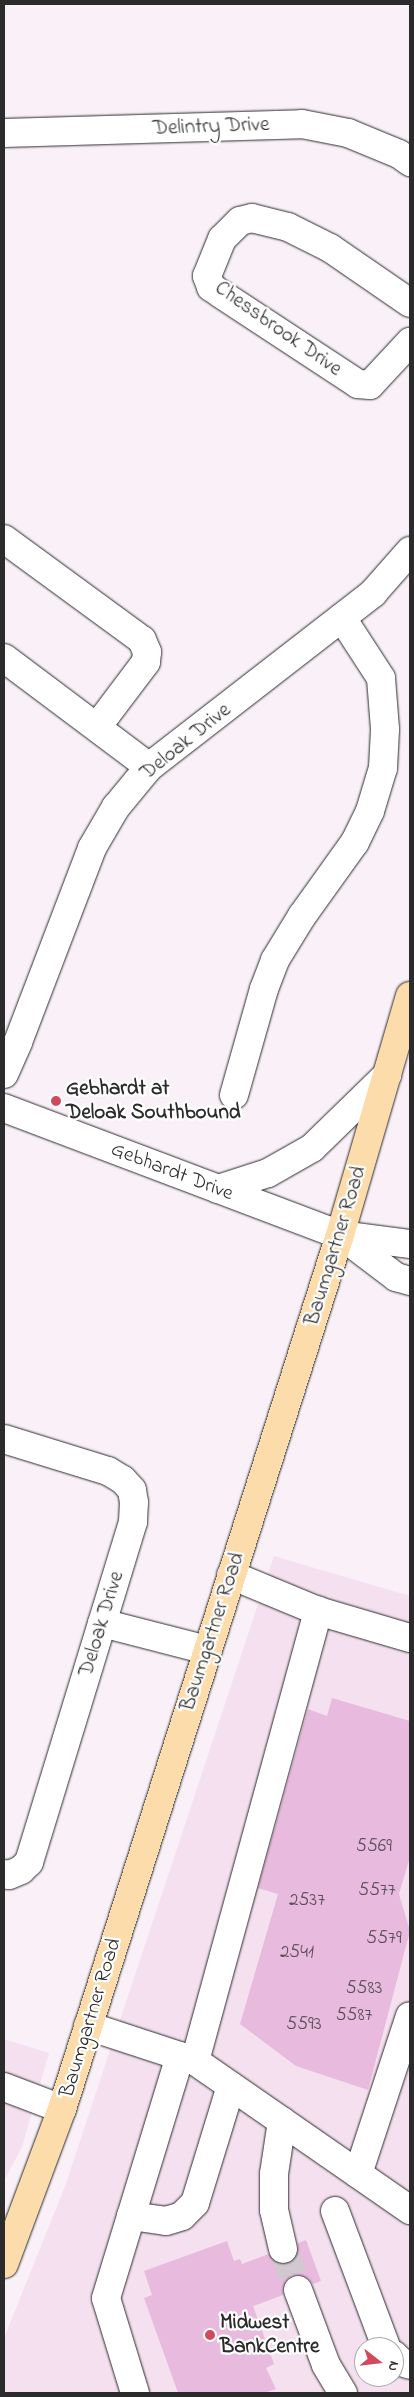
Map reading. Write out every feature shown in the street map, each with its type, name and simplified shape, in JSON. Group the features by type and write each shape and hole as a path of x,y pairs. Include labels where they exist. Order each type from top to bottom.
{"main road":[{"name":"Baumgartner Road","path":"4,2264 62,2109 340,1235 410,996"}],"street":[{"name":"Delintry Drive","path":"4,133 302,124 355,136 399,154 410,162"},
{"name":"Chessbrook Drive","path":"410,303 330,248 288,227 252,218 240,221 222,239 208,276 211,287 358,384 370,385 410,342"},
{"path":"4,539 142,640 147,652 146,662 97,727"},
{"name":"Deloak Drive","path":"4,1074 92,848 116,806 149,767 373,593 410,550"},
{"path":"234,1095 264,989 275,960 302,916 355,842 370,811 383,768 385,729 381,678 342,618"},
{"path":"4,658 149,767"},
{"path":"218,1189 268,1173 312,1148 387,1075"},
{"name":"Gebhardt Drive","path":"4,1108 340,1235"},
{"path":"340,1235 410,1244"},
{"path":"340,1235 396,1277 410,1281"},
{"name":"Deloak Drive","path":"4,1439 108,1471 123,1480 132,1490 133,1522 29,1862 21,1870 9,1875 4,1874"},
{"path":"231,1575 318,1611 410,1638"},
{"path":"135,2393 106,2298 131,2216 187,2059 318,1611"},
{"path":"102,1623 207,1650"},
{"path":"358,2174 410,2016"},
{"path":"88,2026 187,2059 231,2086 410,2210"},
{"path":"131,2216 166,2221 182,2216 195,2203 231,2086"},
{"path":"4,2087 62,2109"},
{"path":"282,2121 274,2174 274,2210 283,2249"},
{"path":"335,2211 382,2337"},
{"path":"298,2290 326,2365 343,2393"}],"shaded area":[{"path":"274,1556 410,1596 410,2393 4,2393 4,2338 65,2186"},
{"path":"4,2039 49,2053 22,2147 4,2181"}],"building":[{"path":"332,1698 410,1721 410,1857 399,1894 410,1931 368,2090 296,2066 240,2024 278,1894 258,1888 308,1709 327,1716"},
{"name":"Midwest BankCentre","path":"306,2240 321,2281 313,2284 308,2278 293,2275 286,2280 283,2295 253,2306 274,2364 266,2368 276,2389 263,2393 178,2393 144,2298 152,2295 144,2271 227,2241 234,2261 240,2259 242,2264 269,2254 278,2264 286,2264 293,2261 298,2254 298,2243"}],"tunnel":[{"path":"283,2249 298,2290"}],"place":[{"name":"Gebhardt at Deloak Southbound","path":"56,1101"},
{"name":"Midwest BankCentre","path":"210,2335"}]}
